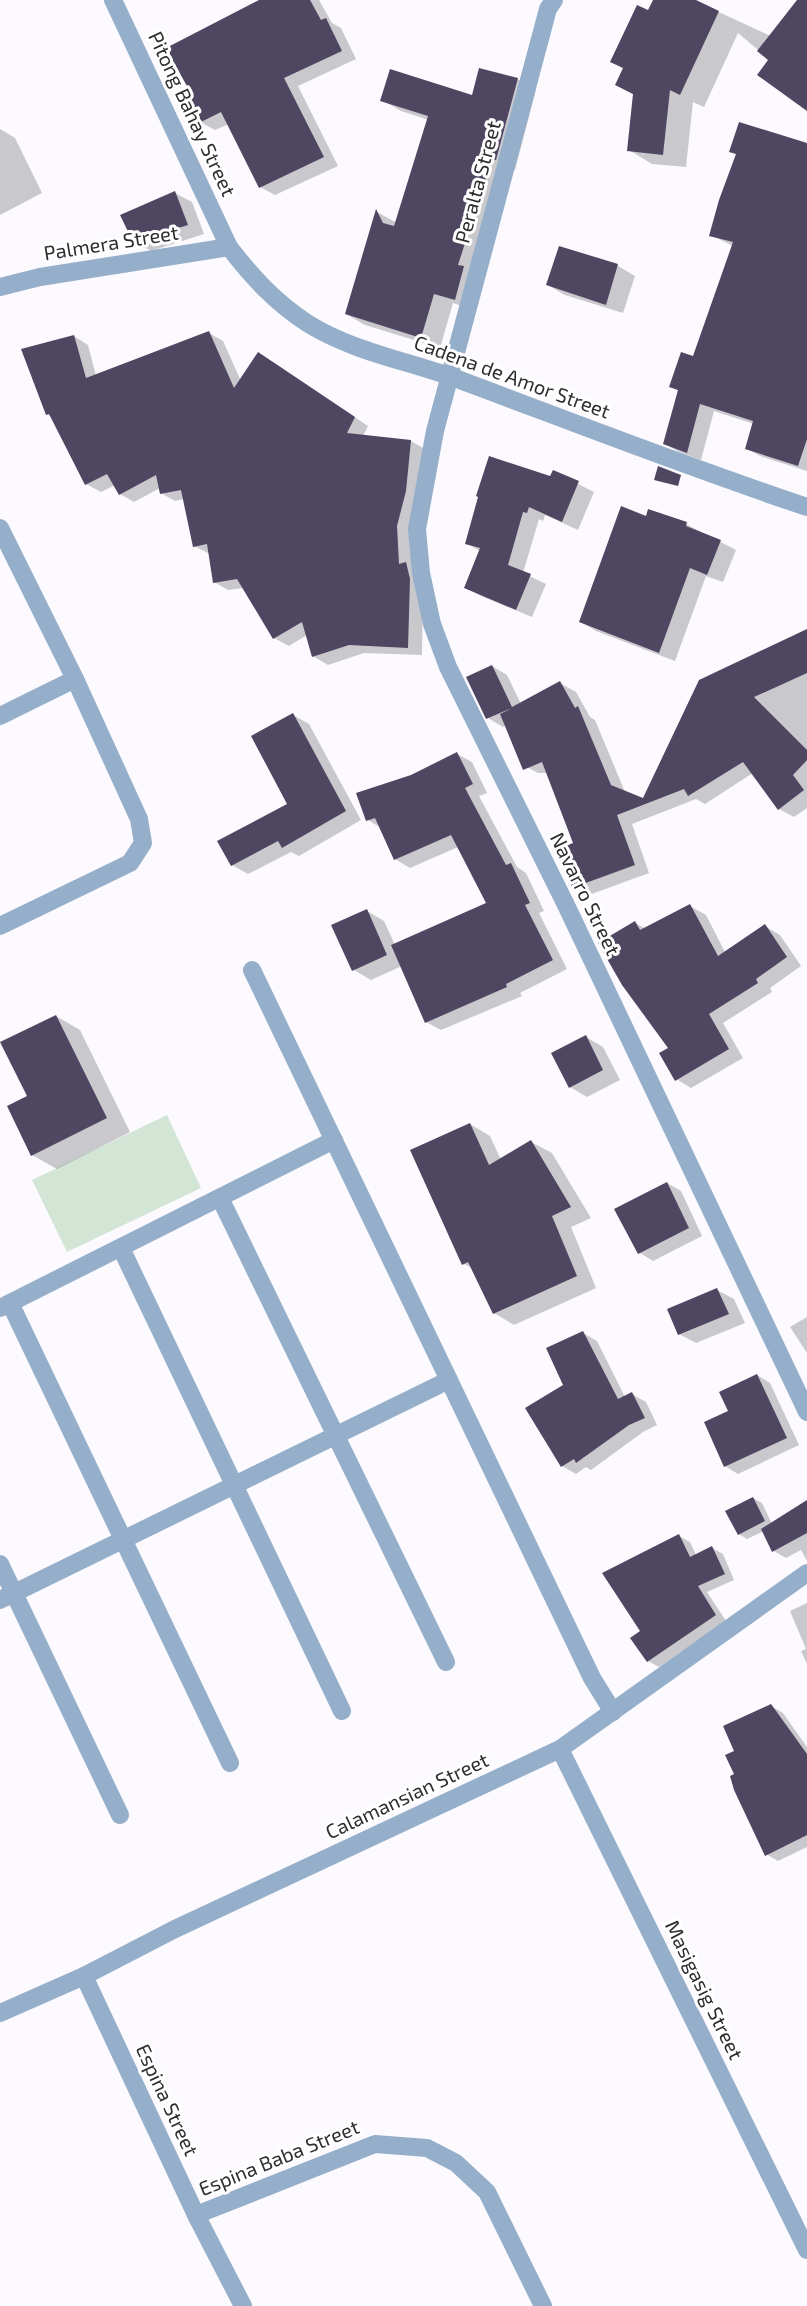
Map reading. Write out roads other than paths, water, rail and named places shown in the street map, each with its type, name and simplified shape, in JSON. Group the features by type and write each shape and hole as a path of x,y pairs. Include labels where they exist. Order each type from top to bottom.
{"street":[{"name":"Pitong Bahay Street","path":"113,0 229,247"},
{"name":"Peralta Street","path":"449,376 549,3"},
{"name":"Palmera Street","path":"0,287 39,277 229,247"},
{"name":"Cadena de Amor Street","path":"229,247 255,280 280,305 342,342 449,376 807,507"},
{"name":"Navarro Street","path":"449,376 429,460 417,529 421,573 432,624 448,667 572,916 807,1412"},
{"path":"0,528 75,679 139,819 143,843 130,863 0,926"},
{"path":"0,716 75,679"},
{"path":"252,970 592,1678 613,1712"},
{"path":"230,1763 123,1539 5,1306 334,1140"},
{"path":"220,1198 446,1662"},
{"path":"121,1248 342,1711"},
{"path":"7,1596 449,1380"},
{"path":"0,1563 7,1596 120,1815"},
{"name":"Calamansian Street","path":"0,2013 84,1976 175,1929 560,1749 807,1573"},
{"name":"Masigasig Street","path":"560,1749 807,2250"},
{"name":"Espina Street","path":"84,1976 196,2214 243,2306"},
{"name":"Espina Baba Street","path":"196,2214 375,2144 427,2148 456,2163 487,2192 543,2306"}]}
